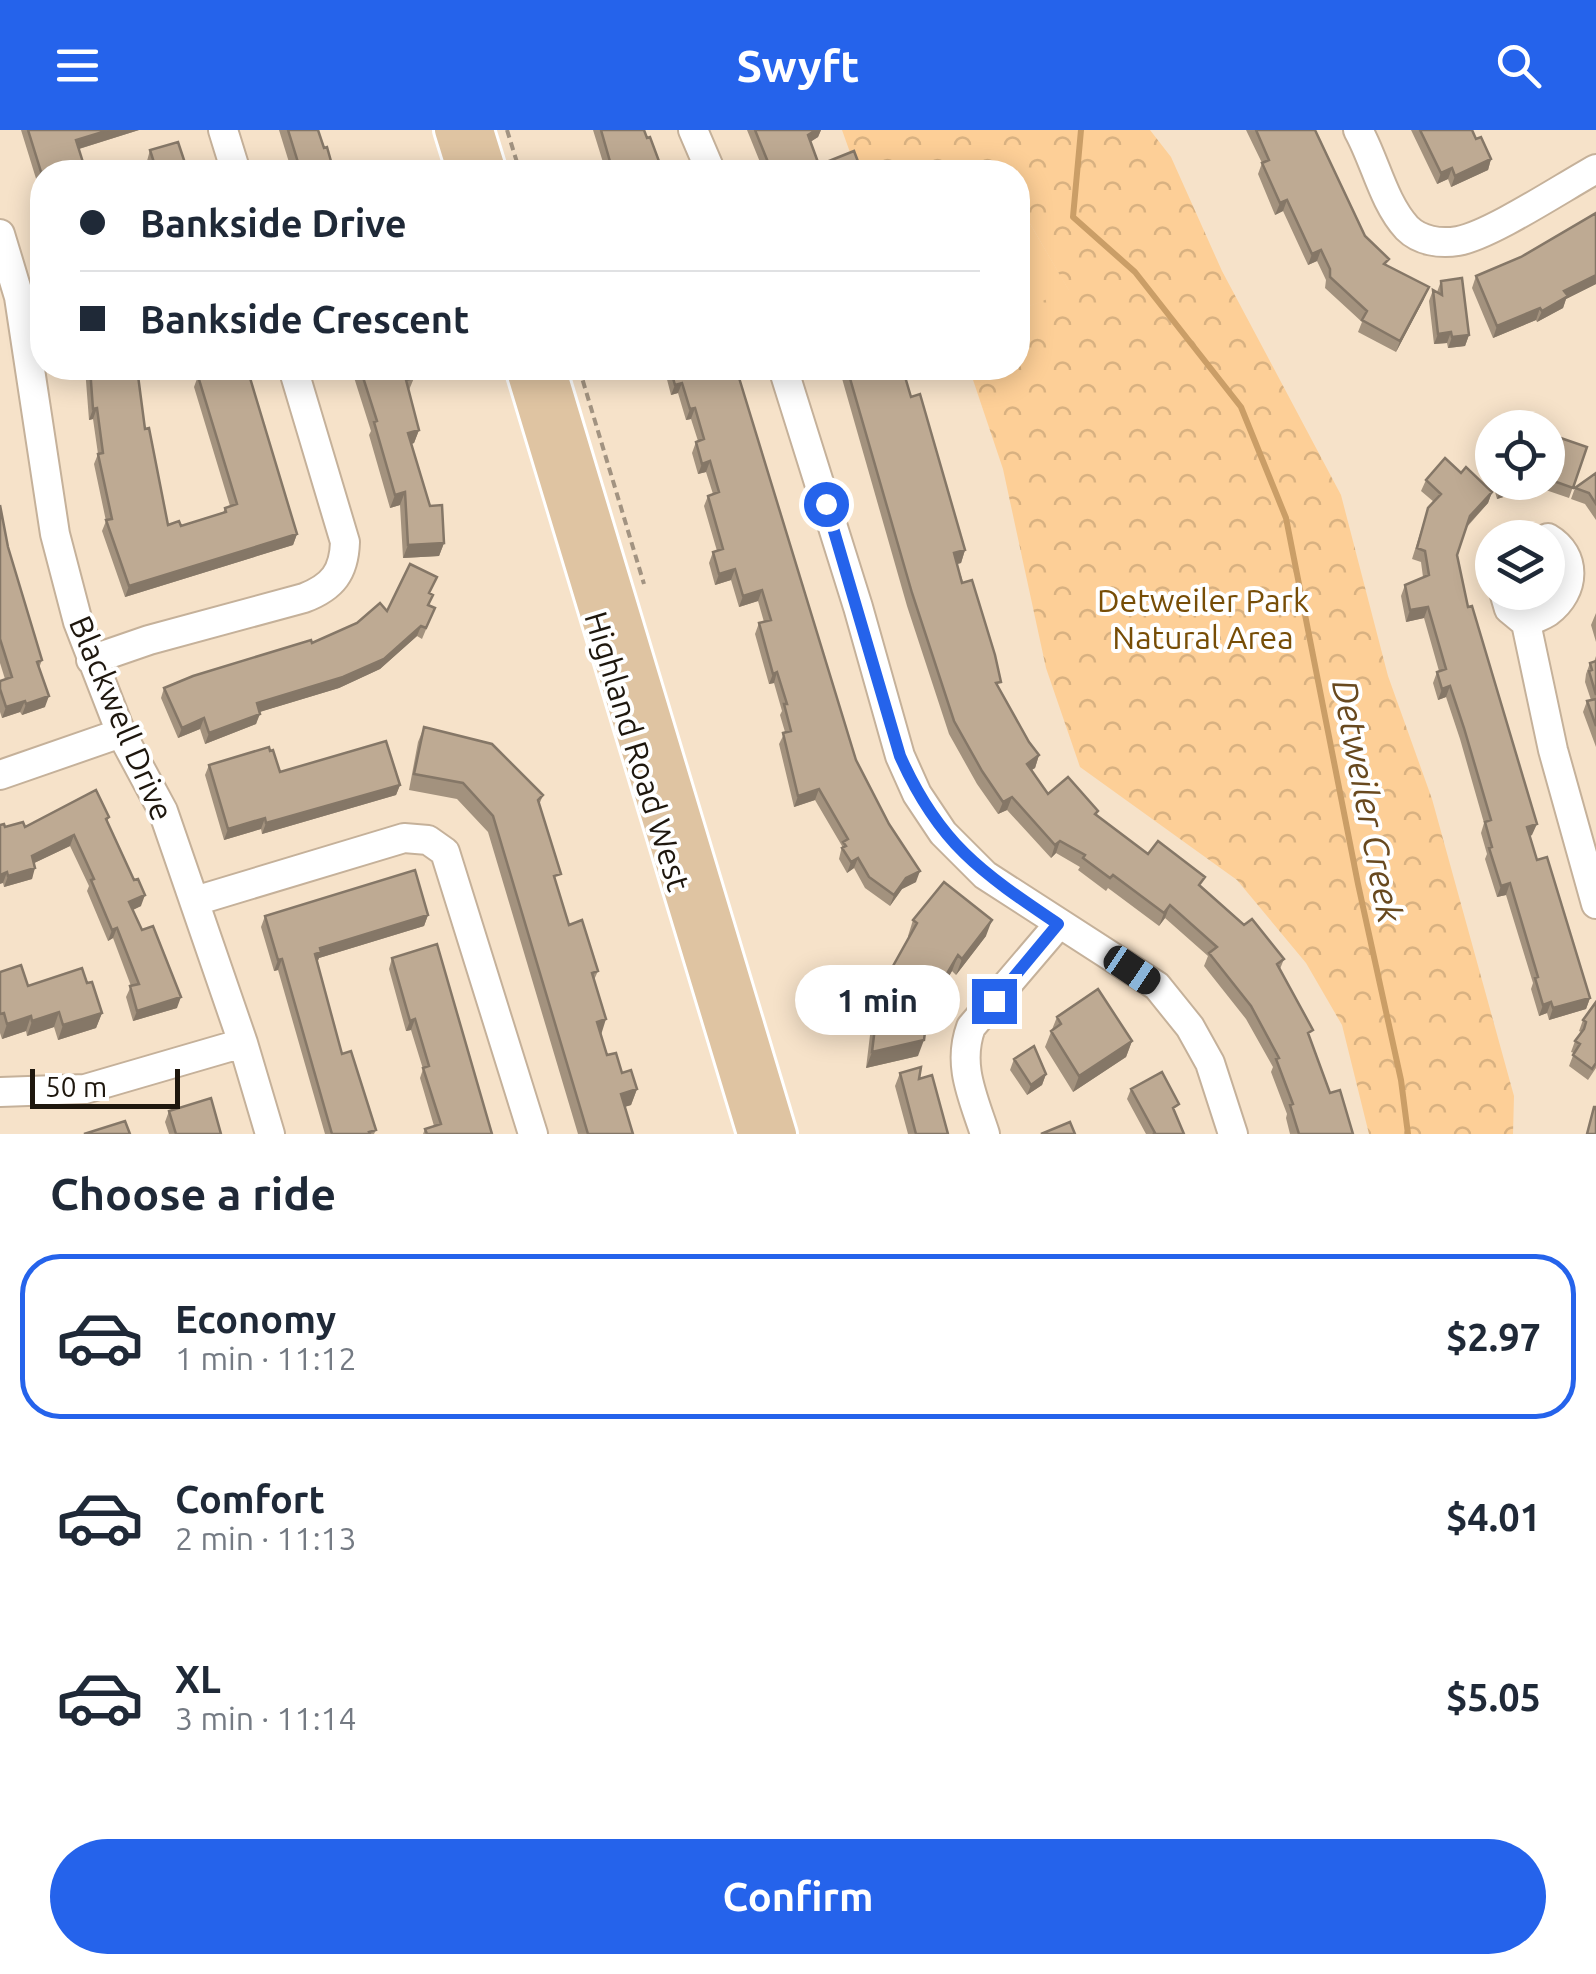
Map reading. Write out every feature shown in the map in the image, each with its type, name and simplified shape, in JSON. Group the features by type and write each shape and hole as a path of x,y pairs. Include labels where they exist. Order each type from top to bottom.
{"main road":[{"path":"451,130 460,160"},
{"path":"477,130 486,160"},
{"name":"Highland Road West","path":"526,380 754,1134"},
{"name":"Highland Road West","path":"553,380 780,1134"}],"street":[{"path":"223,130 232,160"},
{"path":"693,130 706,160"},
{"path":"1358,130 1396,213 1408,230 1439,242 1473,236 1596,169"},
{"name":"Blackwell Drive","path":"0,234 22,313 30,367"},
{"name":"Blackwell Drive","path":"32,380 55,534 91,660 121,734 163,811 270,1134"},
{"path":"91,660 304,598 324,590 338,576 345,542 296,380"},
{"path":"788,380 900,756 917,794 944,832 985,875 1157,986 1190,1027 1210,1063 1234,1134"},
{"path":"1565,552 1569,577 1565,588"},
{"path":"1510,610 1526,623 1553,750 1596,904"},
{"path":"1526,623 1550,610"},
{"path":"0,775 121,734"},
{"path":"195,901 404,838 428,840 445,852 533,1134"},
{"path":"985,1134 964,1067 967,1037 971,1027 1058,924"},
{"path":"0,1092 85,1089 243,1043"}],"path":[{"path":"507,130 516,160"}],"green space":[{"name":"Detweiler Park Natural Area","path":"842,130 1150,130 1171,157 1222,271 1341,495 1388,676 1432,799 1514,1096 1513,1134 1369,1134 1342,1025 1306,963 1237,880 1080,767 1046,668 1003,469 973,380 1030,380 1030,306 1069,291 1030,224 1030,160 853,160"},
{"path":"1030,224 1070,292 1030,306"}],"building":[{"path":"28,130 109,130 76,140 82,160 37,160"},
{"path":"288,130 318,130 331,160 297,160"},
{"path":"601,130 644,130 659,160 610,160"},
{"path":"755,130 816,130 808,135 817,160 767,160"},
{"path":"1256,130 1315,130 1365,236 1389,259 1384,264 1429,287 1400,341 1362,320 1367,311 1330,277 1321,250 1312,254 1287,200 1280,203 1262,163 1269,160"},
{"path":"1420,130 1472,130 1476,139 1481,137 1491,159 1455,176 1452,168 1441,173"},
{"path":"178,142 184,160 153,160 150,150"},
{"path":"854,151 857,160 832,160"},
{"path":"1596,213 1596,275 1564,291 1568,296 1542,311 1540,308 1497,326 1476,276 1521,257"},
{"path":"1462,278 1469,335 1438,334 1433,290 1442,295 1441,281"},
{"path":"91,380 139,380 145,429 149,428 168,525 179,521 181,526 226,512 225,508 237,504 199,380 251,380 297,534 129,586 106,520 112,519 98,454 103,453 97,408 93,409"},
{"path":"364,380 406,380 419,430 408,433 430,506 442,505 444,543 408,545 405,492 395,495 374,422 377,421"},
{"path":"674,380 740,380 856,760 889,824 920,871 906,878 894,895 869,877 858,858 851,862 842,848 848,839 819,789 798,796 783,733 791,731 787,704 777,672 773,674 759,623 771,620 762,590 743,596 735,569 719,574 713,552 723,549 708,496 719,492 710,461 702,464 696,442 704,439 695,408 690,409 682,383 675,385"},
{"path":"850,380 906,380 911,397 920,394 965,550 954,553 962,583 972,580 995,655 1001,682 996,683 1039,755 1027,764 1048,794 1068,777 1098,811 1095,814 1148,854 1158,841 1205,877 1199,885 1244,925 1252,919 1284,959 1277,964 1313,1030 1308,1033 1330,1093 1340,1090 1353,1134 1299,1134 1290,1105 1293,1104 1276,1059 1279,1058 1251,1006 1209,953 1217,947 1170,905 1164,913 1113,875 1110,878 1083,858 1085,855 1060,841 1055,845 1012,797 1003,802 954,721 912,593"},
{"path":"1565,439 1587,447 1573,488 1565,485"},
{"path":"1445,458 1461,473 1466,467 1475,476 1475,500 1485,500 1470,516 1457,555 1468,607 1472,606 1537,824 1527,827 1537,860 1547,857 1590,998 1553,1008 1551,1002 1543,1005 1510,883 1501,886 1489,848 1492,847 1485,822 1491,820 1464,728 1450,686 1442,689 1437,672 1446,669 1428,607 1410,610 1405,585 1429,575 1425,551 1417,548 1428,508 1441,494 1426,480"},
{"path":"1596,473 1596,504 1589,493 1575,488"},
{"path":"0,505 8,547 42,660 37,662 49,696 6,707 0,681 12,677 0,639"},
{"path":"410,564 437,577 428,605 435,608 426,628 421,626 384,659 343,677 257,703 260,714 209,733 204,718 182,728 164,688 311,640 312,643 357,623 380,603 387,611"},
{"path":"1596,661 1596,695 1589,671 1590,663"},
{"path":"1596,699 1596,726 1587,701"},
{"path":"424,727 492,744 543,795 538,800 561,874 554,876 569,925 582,920 598,971 592,973 606,1019 597,1022 607,1055 616,1053 622,1073 631,1070 637,1089 621,1094 633,1134 588,1134 493,816 463,783 414,774"},
{"path":"386,741 400,785 266,823 265,818 228,829 209,765 269,747 280,772"},
{"path":"96,790 134,880 138,879 145,895 129,902 142,930 153,926 181,997 137,1011 130,986 139,984 117,928 112,930 74,835 32,856 35,868 0,875 0,825 23,822 25,827"},
{"path":"415,870 428,915 320,948 321,952 315,954 342,1054 351,1051 376,1130 370,1134 332,1134 282,959 278,960 265,916"},
{"path":"944,882 992,920 962,959 958,955 936,992 893,966 917,923 913,920"},
{"path":"437,944 492,1134 427,1134 425,1129 441,1124 423,1068 429,1066 415,1019 410,1021 392,958"},
{"path":"21,965 28,986 82,968 87,983 92,982 102,1013 63,1025 59,1012 7,1024 4,1013 0,1014 0,972"},
{"path":"1098,989 1132,1041 1079,1076 1051,1031 1061,1024 1057,1017"},
{"path":"1596,1002 1596,1063 1592,1069 1573,1055 1580,1044 1575,1041 1584,1029 1583,1020"},
{"path":"877,1011 927,1017 924,1040 872,1052"},
{"path":"1034,1046 1046,1074 1031,1085 1014,1059"},
{"path":"921,1067 919,1079 932,1075 948,1134 916,1134 900,1073"},
{"path":"1162,1072 1179,1104 1173,1108 1184,1134 1153,1134 1131,1089"},
{"path":"211,1098 221,1134 176,1134 169,1111"},
{"path":"1594,1107 1596,1134 1587,1134"},
{"path":"125,1121 130,1134 84,1134"},
{"path":"1070,1122 1075,1134 1041,1134"}],"waterway":[{"name":"Detweiler Creek","path":"1081,130 1073,217 1135,272 1241,407 1286,518 1401,1080 1408,1134"}],"route":[{"path":"826,504 900,756 917,794 944,832 985,875 1058,924 994,1001"}]}
